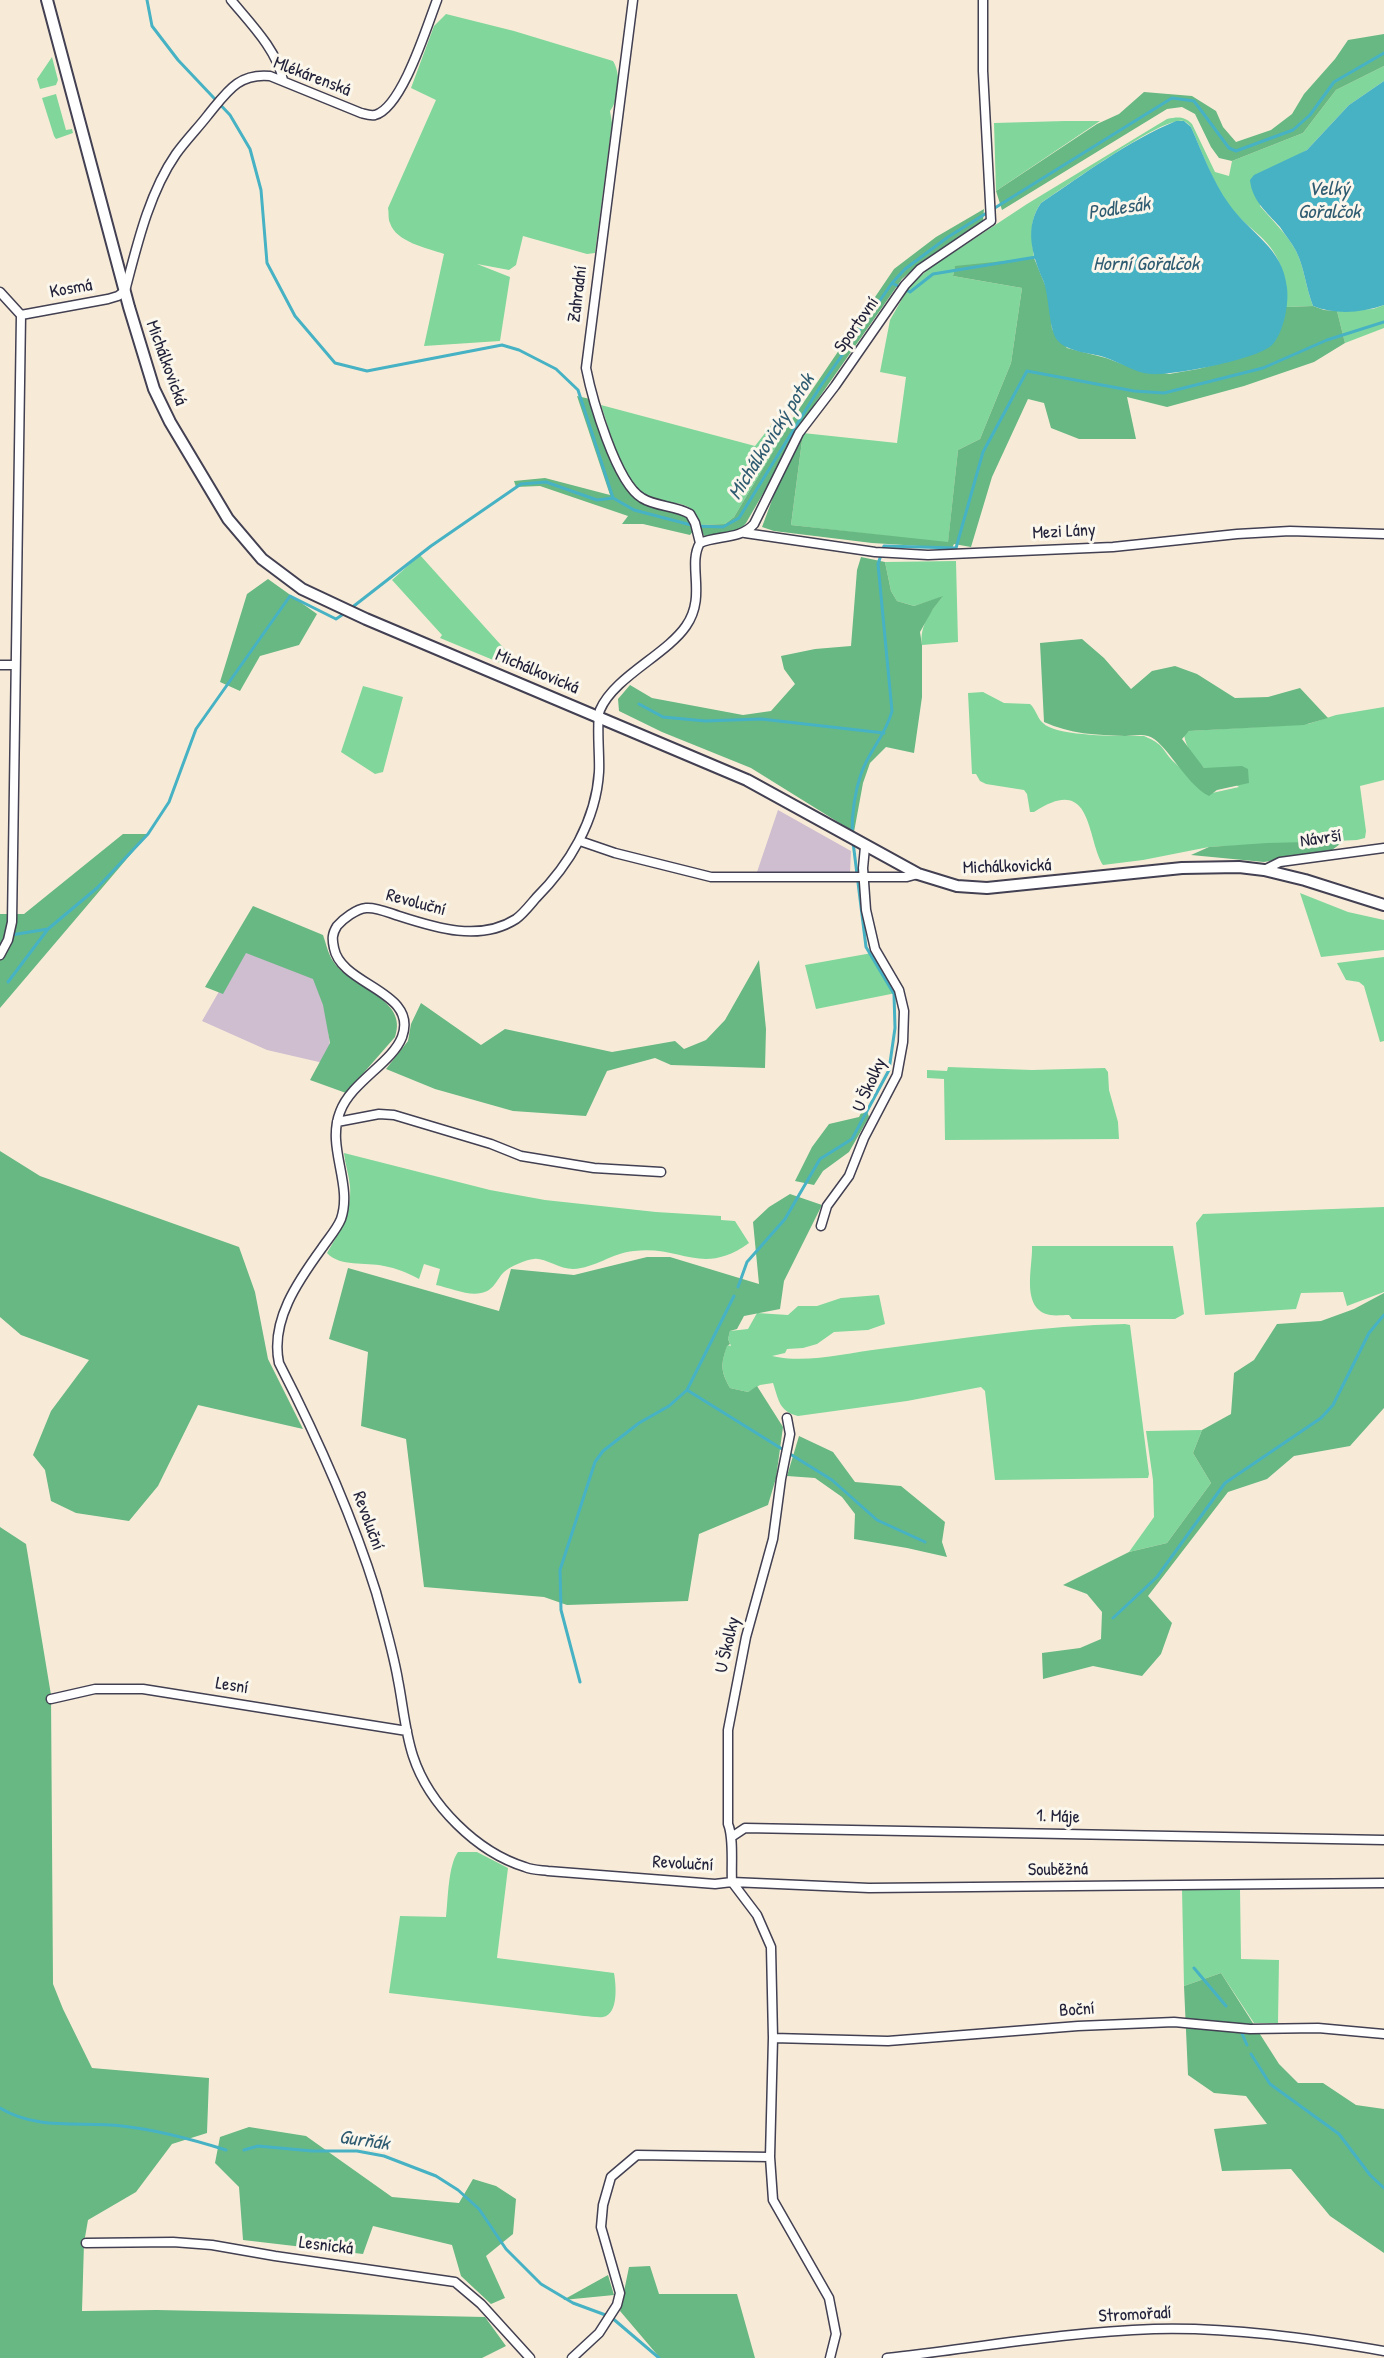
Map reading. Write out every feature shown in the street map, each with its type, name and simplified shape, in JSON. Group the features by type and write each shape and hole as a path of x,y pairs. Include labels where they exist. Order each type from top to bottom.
{"street":[{"name":"Michálkovická","path":"47,0 125,291 154,389 170,422 228,519 262,559 302,589 366,619 747,780 865,847 918,874 957,886 987,888 1213,866 1264,870 1305,880 1384,905"},
{"path":"231,0 268,49 281,70 283,80"},
{"name":"Mlékárenská","path":"125,291 149,212 161,183 176,155 225,94 246,78 257,75 283,80 354,111 368,115 382,111 401,91 437,0"},
{"name":"Zahradní","path":"633,0 586,368 592,395 622,475 630,488 639,497 685,511 696,523 698,539"},
{"name":"Sportovní","path":"745,533 753,525 799,434 905,285 920,269 992,221 983,71 983,0"},
{"name":"Kosmá","path":"21,315 108,299 125,291"},
{"path":"0,292 21,315 12,922 8,940 0,955"},
{"name":"Mezi Lány","path":"745,533 875,552 928,555 1113,547 1290,531 1384,534"},
{"path":"598,716 601,707 623,681 687,625 696,602 698,539 745,533"},
{"path":"0,665 15,665"},
{"name":"Revoluční","path":"598,716 599,781 580,841 546,889 517,918 489,930 461,931 432,927 381,910 364,908 338,924 332,936 334,952 353,975 390,998 402,1014 404,1030 401,1040 346,1101 340,1112 336,1140 346,1199 340,1222 293,1293 278,1326 276,1348 279,1363 329,1465 358,1538 376,1593 398,1676 407,1731 417,1765 434,1795 452,1818 468,1834 498,1855 527,1868 715,1884 732,1882 757,1915 771,1947 773,2038 770,2157 773,2200 829,2298 836,2334 830,2358"},
{"path":"580,841 615,854 711,877 907,877 918,874"},
{"name":"U Školky","path":"821,1226 827,1206 849,1176 864,1138 897,1075 903,1042 904,1011 899,990 875,950 866,910 863,868 865,847"},
{"name":"Návrší","path":"1264,870 1280,862 1384,848"},
{"path":"337,1122 379,1114 394,1114 491,1144 521,1156 594,1168 661,1172"},
{"name":"U Školky","path":"732,1882 730,1846 733,1836 728,1824 728,1730 746,1637 773,1539 790,1434 787,1418"},
{"name":"Lesní","path":"51,1699 95,1689 143,1689 407,1731"},
{"name":"1. Máje","path":"733,1836 745,1828 986,1830 1384,1840"},
{"name":"Souběžná","path":"732,1882 869,1888 1384,1883"},
{"name":"Boční","path":"773,2038 888,2041 1048,2028 1164,2022 1250,2030 1318,2028 1384,2034"},
{"path":"572,2358 599,2333 617,2305 620,2293 601,2227 603,2205 611,2177 637,2155 770,2157"},
{"name":"Lesnická","path":"86,2243 173,2242 212,2245 455,2282 481,2304 530,2358"},
{"name":"Stromořadí","path":"887,2358 1094,2333 1152,2329 1217,2330 1384,2351"}],"shaded area":[{"path":"778,810 851,851 850,874 757,872"},
{"path":"247,943 319,948 332,1065 267,1050 202,1021"}],"green space":[{"path":"446,14 514,31 613,61 616,66 618,86 616,100 610,111 612,123 595,253 587,254 523,236 516,265 509,270 477,264 510,277 500,341 424,346 444,254 405,240 393,230 388,208 436,100 411,88 434,26"},
{"path":"1384,34 1384,66 1336,90 1303,133 1232,161 1219,158 1195,114 1182,107 1167,109 1002,210 996,191 1097,124 1119,114 1144,92 1192,96 1216,111 1223,127 1236,142 1271,130 1292,114 1304,94 1335,59 1348,40"},
{"path":"52,57 58,80 56,85 40,89 37,79"},
{"path":"1384,66 1384,81 1349,105 1307,150 1289,160 1260,206 1284,233 1296,251 1313,306 1286,307 1286,287 1282,268 1273,251 1227,203 1191,127 1183,121 1167,124 1131,143 1041,203 1033,223 1034,258 955,267 953,276 1022,288 1011,363 980,439 958,450 948,543 791,525 803,433 897,443 906,377 880,372 890,320 910,285 930,268 1027,204 1167,119 1181,118 1192,124 1215,172 1229,176 1232,161 1303,133 1336,90"},
{"path":"56,94 66,130 72,129 73,133 56,139 42,98"},
{"path":"1100,121 996,191 994,123"},
{"path":"984,209 983,221 926,259 902,279 816,402 746,523 740,530 705,537 698,525 725,524 734,517 793,418 894,269 936,237"},
{"path":"1034,258 1048,292 1052,329 1067,348 1130,367 1169,374 1230,361 1281,328 1286,307 1313,306 1337,311 1345,343 1314,362 1244,386 1167,407 1127,397 1136,439 1079,439 1051,428 1044,403 1028,399 992,477 971,547 954,544 952,548 872,543 774,531 762,527 782,473 803,433 791,525 948,542 958,450 980,439 1011,363 1022,288 953,276 955,266"},
{"path":"1384,305 1384,328 1345,343 1337,311 1373,309"},
{"path":"577,396 590,399 627,489 638,500 685,515 694,530 690,535 643,524 622,524 628,516 540,486 516,487 514,481 545,478 610,495"},
{"path":"601,405 755,446 780,414 793,418 734,517 725,524 698,525 697,518 690,508 677,503 655,500 634,487 623,469"},
{"path":"420,555 527,674 440,638 442,635 392,580"},
{"path":"861,557 885,562 891,591 897,601 914,606 943,596 920,632 922,697 914,753 886,747 870,763 863,783 854,832 751,768 662,732 619,711 618,699 630,685 652,698 743,715 771,711 795,684 784,669 781,656 815,649 851,646 857,570"},
{"path":"956,561 958,642 922,645 924,625 942,597 914,606 897,601 891,591 885,562"},
{"path":"268,579 317,614 299,645 260,656 240,691 220,682 247,594"},
{"path":"1082,639 1104,658 1131,689 1152,671 1175,666 1197,674 1235,698 1268,697 1300,688 1328,718 1304,725 1189,731 1182,739 1204,768 1242,766 1248,769 1249,783 1217,790 1209,796 1192,782 1155,739 1139,735 1114,736 1083,733 1044,722 1040,643"},
{"path":"363,686 403,697 383,772 375,774 341,752"},
{"path":"983,692 1004,703 1030,704 1039,719 1050,728 1091,735 1144,736 1151,739 1160,745 1179,767 1212,793 1239,787 1213,768 1204,768 1197,761 1185,740 1184,735 1189,731 1308,724 1336,715 1384,707 1384,780 1360,786 1365,838 1209,847 1103,865 1084,813 1077,804 1067,800 1053,802 1030,812 1027,794 1024,790 986,784 980,781 976,774 972,774 968,693"},
{"path":"123,834 148,834 0,1008 0,914 24,914"},
{"path":"1344,841 1332,850 1264,862 1191,855 1209,847"},
{"path":"1300,893 1348,912 1384,920 1384,950 1321,957"},
{"path":"253,906 323,935 331,958 341,971 376,995 394,1013 397,1024 395,1037 346,1093 310,1080 330,1043 323,1005 313,979 246,953 223,994 205,987"},
{"path":"872,953 896,993 816,1009 805,965"},
{"path":"1384,957 1384,1041 1380,1042 1364,986 1359,982 1346,980 1337,963"},
{"path":"759,960 766,1029 765,1068 671,1065 655,1058 607,1071 586,1116 513,1111 435,1089 386,1069 408,1041 411,1024 421,1003 481,1045 505,1029 612,1052 675,1041 684,1049 706,1040 725,1020"},
{"path":"948,1067 1032,1070 1105,1068 1108,1072 1109,1090 1118,1122 1119,1139 945,1140 944,1079 927,1078 927,1070 947,1071"},
{"path":"865,1105 869,1117 849,1152 823,1171 814,1185 795,1181 812,1147 829,1124 859,1117"},
{"path":"0,1151 40,1176 239,1247 255,1292 268,1359 303,1429 198,1405 158,1486 129,1521 76,1513 51,1501 45,1470 33,1455 51,1411 89,1360 21,1335 0,1317"},
{"path":"344,1153 490,1190 545,1200 656,1212 721,1216 721,1220 735,1221 749,1243 718,1258 691,1258 651,1250 634,1251 573,1269 538,1259 530,1260 507,1270 492,1288 485,1292 465,1293 436,1285 440,1269 424,1264 419,1279 388,1267 339,1260 327,1253 344,1221 349,1205 350,1186"},
{"path":"790,1194 822,1205 784,1281 780,1309 744,1316 737,1329 730,1331 728,1339 730,1344 727,1346 723,1362 724,1376 730,1388 748,1392 757,1386 783,1427 776,1478 768,1505 699,1534 688,1601 567,1605 544,1597 424,1587 406,1439 361,1426 368,1352 329,1339 348,1268 499,1311 511,1269 574,1275 647,1257 670,1257 759,1284 753,1222 769,1207"},
{"path":"1384,1207 1384,1292 1347,1306 1343,1292 1301,1293 1296,1309 1205,1315 1196,1223 1203,1214"},
{"path":"1032,1246 1173,1246 1184,1314 1175,1319 1072,1319 1069,1315 1050,1315 1041,1311 1031,1296"},
{"path":"1384,1293 1384,1408 1350,1446 1294,1456 1267,1479 1228,1492 1148,1596 1172,1623 1161,1654 1142,1676 1093,1666 1043,1679 1042,1653 1080,1648 1101,1639 1102,1612 1087,1594 1063,1585 1129,1552 1167,1543 1211,1483 1193,1453 1202,1430 1231,1414 1234,1373 1254,1360 1277,1324 1321,1321 1354,1309"},
{"path":"879,1295 885,1324 868,1330 834,1332 817,1344 787,1349 785,1353 772,1356 798,1359 826,1357 1033,1330 1094,1325 1130,1325 1148,1478 995,1480 985,1391 981,1387 907,1401 798,1416 783,1408 773,1383 760,1385 748,1392 730,1388 722,1367 727,1345 731,1346 728,1339 730,1331 748,1329 757,1313 788,1315 798,1306 817,1306 841,1298"},
{"path":"1202,1430 1193,1453 1211,1483 1167,1543 1129,1552 1154,1517 1153,1480 1146,1431"},
{"path":"799,1436 833,1452 855,1482 901,1486 945,1522 942,1542 947,1557 854,1539 855,1514 842,1497 815,1478 787,1476"},
{"path":"0,1527 26,1544 51,1695 53,1984 92,2068 209,2078 207,2133 172,2144 136,2192 88,2220 84,2243 82,2311 157,2310 485,2317 506,2346 482,2358 0,2358"},
{"path":"458,1852 477,1852 508,1868 497,1958 614,1973 614,2005 608,2015 584,2016 389,1993 400,1916 446,1917 450,1874"},
{"path":"1182,1889 1240,1889 1241,1959 1279,1960 1278,2023 1254,2023 1221,1973 1184,1986"},
{"path":"1221,1973 1279,2064 1298,2083 1323,2083 1356,2105 1384,2109 1384,2253 1330,2216 1291,2169 1222,2171 1214,2129 1267,2124 1246,2096 1214,2093 1188,2075 1184,1986"},
{"path":"249,2127 306,2136 392,2197 459,2203 473,2179 496,2186 516,2199 513,2234 486,2256 505,2298 491,2304 461,2276 452,2245 373,2226 363,2254 243,2240 239,2187 215,2163 220,2137"},
{"path":"650,2266 659,2294 737,2294 755,2358 660,2358 620,2311 629,2267"},
{"path":"608,2275 614,2295 563,2300"}],"water":[{"name":"Velký Gořalčok","path":"1384,81 1384,305 1348,312 1322,309 1313,306 1296,251 1280,227 1257,200 1250,180 1254,175 1307,150 1349,105"},
{"name":"Horní Gořalčok","path":"1176,121 1184,121 1191,127 1223,195 1237,215 1264,242 1279,262 1287,288 1287,302 1285,317 1277,339 1265,350 1215,365 1151,374 1139,372 1104,357 1074,350 1058,341 1052,329 1045,287 1033,251 1031,231 1041,203 1124,148"}],"waterway":[{"name":"Michálkovický potok","path":"147,0 152,26 178,60 230,115 250,149 261,190 267,263 295,316 335,363 367,371 502,345 519,350 556,369 578,390 613,498 634,510 695,526 723,527 739,518 820,387 892,283 905,269 948,237 1172,98 1194,101 1229,148 1236,151 1293,130 1310,115 1334,82 1384,53"},
{"name":"Podlesák","path":"892,283 910,292 933,274 1036,257"},
{"path":"852,835 854,804 861,774 886,728 892,711 878,564 884,546 956,548 983,452 1027,371 1134,391 1164,393 1263,368 1327,340 1384,322"},
{"path":"350,609 431,546 521,484 546,482 597,500 613,498"},
{"path":"8,982 48,929 97,888 148,834 169,802 196,729 290,596 336,619 345,613"},
{"path":"639,704 663,717 705,721 761,719 884,733"},
{"path":"738,1287 747,1262 785,1219 820,1159 852,1139 889,1070 895,1028 894,994 866,947 853,842"},
{"path":"11,935 48,929"},
{"path":"580,1682 561,1610 560,1570 595,1462 603,1451 639,1423 669,1406 687,1390 734,1296"},
{"path":"1113,1618 1157,1577 1225,1483 1321,1418 1333,1405 1369,1333 1384,1315"},
{"path":"687,1390 832,1480 877,1520 925,1542"},
{"path":"1194,1968 1226,2006"},
{"path":"1240,2029 1247,2045"},
{"path":"1251,2054 1270,2084 1339,2134 1370,2175 1384,2188"},
{"name":"Gurňák","path":"0,2108 29,2120 135,2128 174,2135 226,2150"},
{"name":"Gurňák","path":"244,2150 258,2146 312,2151 357,2151 384,2156 436,2176 458,2190 479,2209 506,2249 541,2284 573,2303 611,2317 659,2358"}]}
